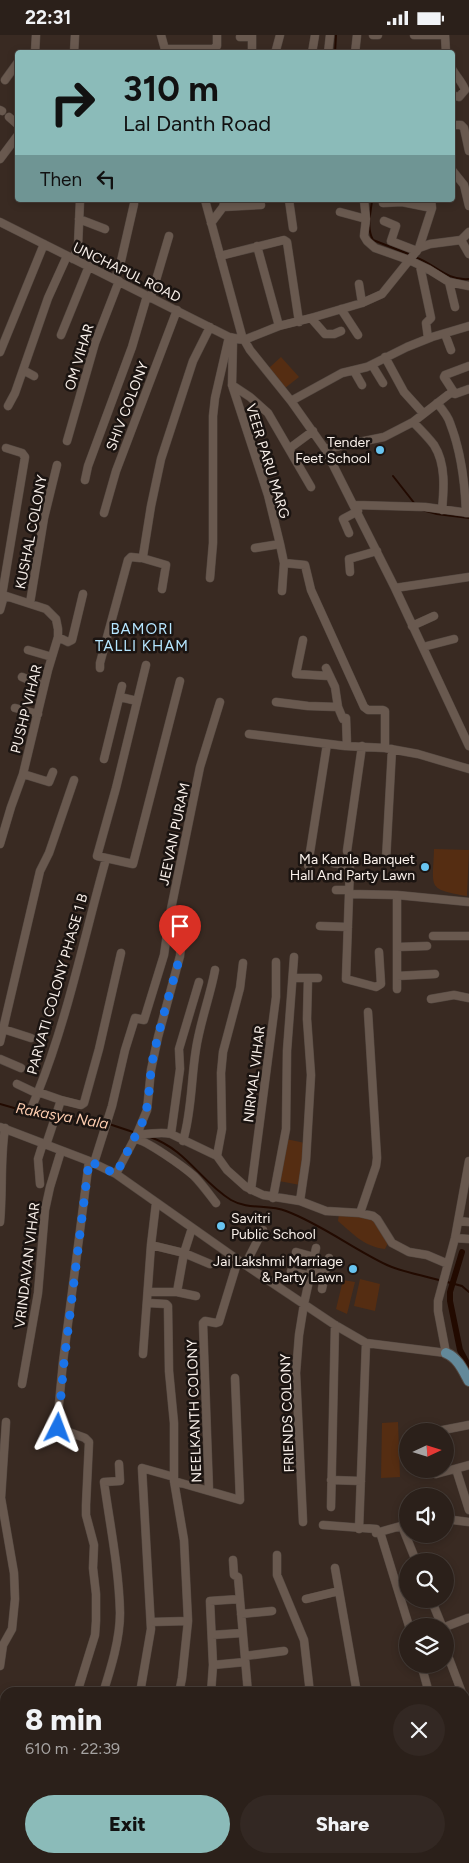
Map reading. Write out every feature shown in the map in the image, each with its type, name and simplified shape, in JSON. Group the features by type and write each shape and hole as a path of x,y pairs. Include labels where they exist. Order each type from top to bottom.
{"main road":[{"path":"446,1353 452,1355 458,1361 469,1381"}],"street":[{"path":"35,50 36,35"},
{"path":"74,50 75,35"},
{"path":"161,35 166,50"},
{"path":"206,50 216,48 217,35"},
{"path":"276,50 280,35"},
{"path":"312,50 315,35"},
{"path":"328,50 330,35"},
{"path":"355,50 357,35"},
{"path":"372,35 378,35"},
{"path":"414,35 445,35 446,50"},
{"path":"240,37 252,36 252,50"},
{"path":"5,79 15,66"},
{"path":"455,75 463,85 464,90 459,97 455,96"},
{"path":"9,117 15,122"},
{"path":"455,124 464,128 469,151"},
{"path":"0,159 15,139"},
{"path":"455,174 464,185 469,204"},
{"path":"8,406 23,370 48,298 78,246 80,202"},
{"path":"206,202 244,340 325,449 395,588 469,746"},
{"path":"289,202 293,228"},
{"path":"364,202 366,219 364,236 375,248 414,254 430,244 462,240 469,232"},
{"path":"244,340 279,326 311,319 362,303 382,294 414,254 432,204 383,203"},
{"name":"OM VIHAR","path":"67,441 95,343 117,280 134,204"},
{"path":"211,223 224,204 261,205"},
{"path":"340,212 366,219"},
{"path":"79,219 105,229"},
{"path":"384,221 396,226 391,241 414,254 420,267 431,317 426,323 428,338"},
{"name":"UNCHAPUL ROAD","path":"0,222 231,338 244,340"},
{"path":"85,480 88,466 132,347 169,236"},
{"path":"220,256 282,240 287,242 299,322"},
{"path":"462,240 469,254"},
{"path":"0,352 44,244"},
{"path":"257,246 279,326"},
{"path":"61,335 89,266"},
{"path":"420,267 428,269 449,282 469,286"},
{"path":"449,282 455,307"},
{"path":"359,284 362,303"},
{"path":"341,309 358,335"},
{"name":"SHIV COLONY","path":"104,513 116,471 177,310"},
{"path":"311,319 325,334 334,334 341,331"},
{"path":"291,401 342,373 372,365 428,338 469,326"},
{"path":"142,557 150,506 161,459 193,361 210,327"},
{"path":"445,334 451,350"},
{"path":"210,578 213,533 213,417 215,398 231,338"},
{"name":"VEER PARU MARG","path":"231,338 232,385 268,495 280,544 284,563 282,591"},
{"path":"386,357 404,392 423,413"},
{"path":"372,365 384,383"},
{"path":"469,366 444,376 456,394 469,389"},
{"path":"23,370 34,376"},
{"path":"354,371 362,385"},
{"path":"232,385 250,397 268,413 311,487"},
{"path":"325,449 384,437 413,422 453,391"},
{"path":"349,533 343,519 356,508 425,507 468,513 460,458 450,421 438,403"},
{"path":"413,422 433,445 440,459 444,486 442,510"},
{"path":"290,448 312,431"},
{"path":"0,610 25,457 22,453 6,448"},
{"name":"KUSHAL COLONY","path":"30,603 44,518 57,465"},
{"path":"254,548 280,544"},
{"path":"350,572 349,559 377,551"},
{"path":"100,668 128,560 131,557 142,557 166,565 162,589"},
{"path":"284,563 302,564 306,567 311,590 364,707 368,710 383,709 385,711 389,749 386,860"},
{"path":"395,588 469,577"},
{"path":"2,595 30,603 52,613 56,619 58,637 68,642 72,640 83,594"},
{"path":"412,626 434,616"},
{"name":"PUSHP VIHAR","path":"0,844 23,774 58,637"},
{"path":"302,639 296,675 327,672 335,687 338,707 343,719 346,718 347,746"},
{"path":"423,647 454,639"},
{"path":"28,650 52,657"},
{"path":"146,665 116,788 97,856 133,864 180,681"},
{"path":"22,677 44,686"},
{"path":"104,759 122,686"},
{"path":"120,697 137,701"},
{"name":"JEEVAN PURAM","path":"79,1687 95,1635 96,1621 96,1594 93,1568 94,1545 86,1515 89,1442 85,1438 58,1428 57,1425 91,1162 107,1123 135,1018 144,1020 164,955 170,914 200,767 220,702"},
{"path":"276,702 338,707"},
{"path":"16,708 38,713"},
{"path":"249,734 328,744 389,749 418,754 469,769"},
{"path":"308,865 328,744"},
{"path":"348,851 362,746"},
{"path":"23,774 49,782 52,772"},
{"path":"0,1042 40,871 49,853 74,780"},
{"name":"PARVATI COLONY PHASE 1 B","path":"106,859 74,981 48,1068 38,1093 81,1105 84,1103 99,1049 121,953"},
{"path":"333,863 350,866 346,979 376,987 380,984 379,952"},
{"path":"336,890 469,903"},
{"path":"397,895 397,989"},
{"path":"116,1174 147,1110 151,1070 180,956 183,926"},
{"path":"320,926 348,927"},
{"path":"433,935 469,936"},
{"path":"397,947 427,946"},
{"path":"273,1198 286,1129 287,1051 294,957"},
{"name":"NIRMAL VIHAR","path":"251,1190 276,997 276,961"},
{"path":"217,1156 222,1129 221,1073 223,1052 240,989 243,963"},
{"path":"183,1141 187,1124 196,1047 212,989 215,969"},
{"path":"397,976 435,974"},
{"path":"293,978 318,978"},
{"path":"300,1201 306,1159 310,1083 307,1019 308,978"},
{"path":"171,1134 180,1069 179,1049 199,982"},
{"path":"431,999 454,995 469,998"},
{"path":"360,1213 377,1158 368,1012"},
{"path":"3,1029 31,1038"},
{"path":"0,1059 21,1068"},
{"path":"17,1084 38,1093 32,1109"},
{"path":"40,1185 38,1159 61,1100"},
{"path":"0,1222 3,1192 2,1127 91,1162 116,1174 238,1260 335,1325 366,1343 446,1353 438,1311 438,1301 459,1221 469,1161"},
{"path":"136,1136 164,1132 171,1134 217,1156 227,1170 251,1190 273,1198 300,1201 326,1211 360,1213 377,1219 392,1243 400,1248 427,1255 447,1268"},
{"path":"136,1136 194,1176 216,1203"},
{"name":"VRINDAVAN VIHAR","path":"22,1384 38,1293 45,1210 61,1151"},
{"path":"143,1355 156,1203"},
{"path":"459,1221 469,1222"},
{"path":"177,1292 184,1253 192,1228"},
{"path":"246,1265 263,1230"},
{"path":"455,1238 469,1239"},
{"path":"151,1245 184,1253 210,1263"},
{"name":"FRIENDS COLONY","path":"303,1522 296,1373 299,1335 316,1248"},
{"path":"296,1253 314,1257"},
{"path":"322,1289 329,1258"},
{"name":"NEELKANTH COLONY","path":"208,1491 203,1323 205,1321 219,1322 238,1260"},
{"path":"291,1271 325,1273"},
{"path":"149,1291 177,1292 196,1297"},
{"path":"148,1303 166,1304 168,1306 169,1371 174,1423 174,1479 184,1540 188,1621 180,1687"},
{"path":"331,1507 335,1325"},
{"path":"359,1529 366,1343"},
{"path":"141,1687 148,1653 151,1622 142,1468 240,1500 235,1378"},
{"path":"0,1666 3,1645 12,1629 16,1599 14,1573 2,1498 6,1422"},
{"path":"454,1428 469,1425"},
{"path":"104,1687 115,1645 120,1614 104,1482 120,1481 119,1464"},
{"path":"469,1465 456,1469 469,1510"},
{"path":"331,1480 361,1481"},
{"path":"454,1520 469,1522"},
{"path":"323,1525 376,1529 376,1533 399,1527"},
{"path":"380,1532 407,1618"},
{"path":"278,1555 277,1575 304,1640 309,1687"},
{"path":"233,1560 234,1575 238,1577 247,1687"},
{"path":"335,1568 356,1687"},
{"path":"306,1599 339,1591"},
{"path":"211,1687 213,1665 210,1601 240,1599"},
{"path":"241,1614 272,1611"},
{"path":"454,1623 468,1617"},
{"path":"151,1622 188,1621"},
{"path":"212,1635 242,1633"},
{"path":"213,1665 284,1651"},
{"path":"454,1672 460,1687"},
{"path":"423,1673 427,1687"}],"shaded area":[{"path":"281,357 299,377 285,388 269,368"},
{"path":"434,849 469,850 467,896 444,891 435,885 433,879"},
{"path":"286,1139 305,1143 300,1185 279,1181"},
{"path":"339,1214 355,1214 377,1220 388,1243 385,1249 371,1246 354,1235 338,1221"},
{"path":"360,1279 380,1284 375,1311 354,1306"},
{"path":"343,1280 355,1282 347,1314 336,1309"},
{"path":"398,1422 399,1477 381,1478 382,1423"}],"waterway":[{"path":"335,50 336,35"},
{"path":"372,202 369,225 373,240 411,255"},
{"path":"415,257 447,275 469,279"},
{"path":"393,476 415,504"},
{"path":"422,510 469,518"},
{"name":"Rakasya Nala","path":"0,1104 42,1116 53,1116"},
{"name":"Rakasya Nala","path":"57,1116 105,1123"},
{"name":"Rakasya Nala","path":"109,1124 136,1133"},
{"name":"Rakasya Nala","path":"150,1137 174,1150 210,1184 231,1200 244,1205 286,1211 299,1216 387,1265 442,1281"},
{"path":"462,1252 450,1292 450,1301 460,1350 469,1367"},
{"name":"Rakasya Nala","path":"447,1282 462,1286 469,1292"}],"place":[{"name":"Tender Feet School","path":"380,450"},
{"name":"Ma Kamla Banquet Hall And Party Lawn","path":"425,867"},
{"name":"Savitri Public School","path":"221,1226"},
{"name":"Jai Lakshmi Marriage & Party Lawn","path":"353,1269"}],"district":[{"name":"BAMORI TALLI KHAM","path":"142,638"}],"route":[{"path":"58,1428 64,1362 89,1161 116,1174 144,1119 158,1037 180,956"}]}
